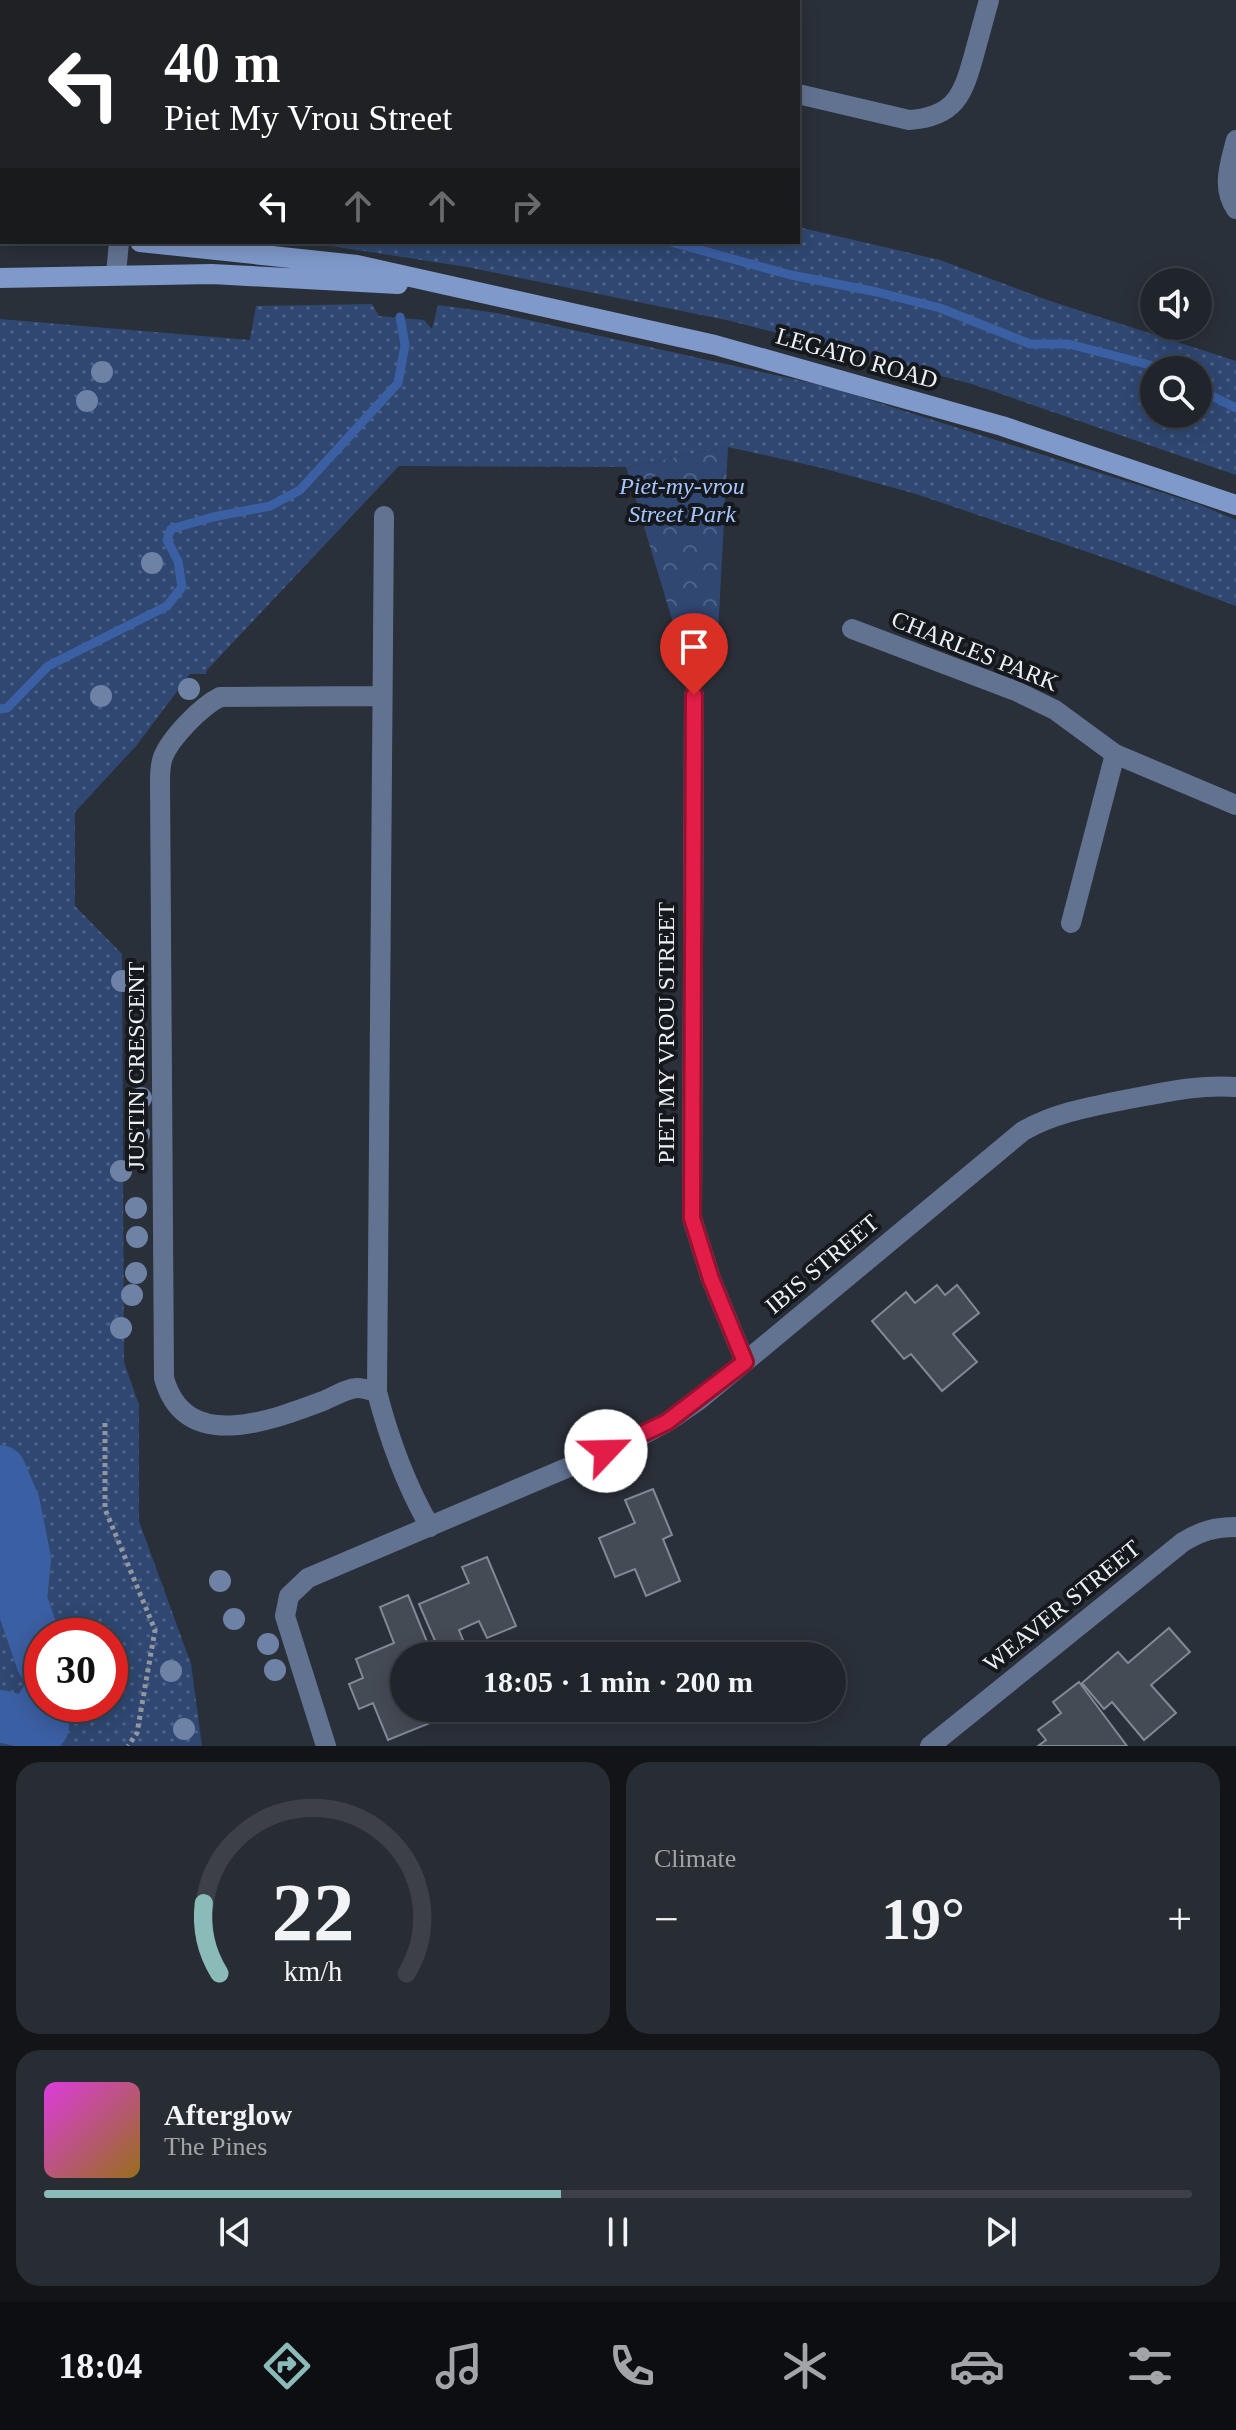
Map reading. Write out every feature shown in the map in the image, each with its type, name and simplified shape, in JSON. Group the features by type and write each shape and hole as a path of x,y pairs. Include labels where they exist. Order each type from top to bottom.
{"street":[{"path":"800,94 909,120 940,114 964,90 989,0"},
{"path":"1236,140 1227,188 1236,209"},
{"path":"116,274 119,244"},
{"name":"LEGATO ROAD","path":"159,244 357,265 715,345 972,417 1236,505"},
{"name":"LEGATO ROAD","path":"0,278 212,274 458,287"},
{"path":"384,516 377,1392 394,1450 430,1527"},
{"name":"CHARLES PARK","path":"852,629 1018,692 1055,710 1115,754 1236,805"},
{"name":"PIET MY VROU STREET","path":"694,695 692,1218 711,1279 745,1362"},
{"name":"JUSTIN CRESCENT","path":"377,1392 358,1388 268,1421 229,1424 207,1424 189,1418 169,1397 164,1378 160,782 165,753 174,740 206,705 220,697 382,696"},
{"path":"1071,923 1115,754"},
{"name":"IBIS STREET","path":"326,1746 285,1616 289,1596 308,1578 667,1422 745,1362 1023,1131 1068,1112 1182,1089 1210,1085 1236,1087"},
{"name":"WEAVER STREET","path":"930,1746 1183,1542 1217,1527 1236,1527"}],"path":[{"path":"105,1423 105,1509 155,1630 137,1733 128,1746"}],"green space":[{"path":"800,227 940,260 1140,330 1140,340 1171,340 1236,361 1236,475 972,384 731,321 467,267 318,244 800,244"},
{"path":"372,304 379,316 424,320 432,329 438,305 497,313 829,387 1198,504 1236,520 1236,606 916,494 822,468 728,447 626,467 399,466 206,674 190,674 136,746 75,812 75,906 122,954 124,1362 139,1405 139,1521 191,1664 202,1746 0,1746 0,319 250,340 256,306"},
{"name":"Piet-my-vrou Street Park","path":"728,447 716,670 687,669 626,467"}],"building":[{"path":"937,1285 945,1295 957,1285 979,1313 953,1334 977,1362 942,1391 911,1354 904,1359 872,1321 906,1292 915,1303"},
{"path":"653,1489 672,1535 663,1539 680,1581 646,1596 635,1569 615,1577 599,1538 635,1523 625,1500"},
{"path":"487,1557 516,1626 487,1638 479,1621 459,1630 463,1640 436,1642 419,1604 469,1583 462,1567"},
{"path":"408,1595 427,1642 394,1642 380,1607"},
{"path":"1169,1628 1190,1652 1151,1685 1176,1713 1144,1740 1112,1702 1104,1709 1082,1683 1118,1652 1128,1663"},
{"path":"390,1645 390,1722 430,1723 388,1740 373,1703 359,1709 349,1684 363,1678 356,1659"},
{"path":"1079,1682 1127,1746 1038,1746 1046,1740 1038,1730 1061,1713 1053,1702"}],"waterway":[{"path":"678,244 791,275 940,308 1030,344 1069,344 1140,362"},
{"path":"0,709 7,708 48,666 167,606 182,587 178,561 167,540 171,529 270,506 300,490 398,383 405,345 400,317"},
{"path":"1212,396 1236,408"},
{"path":"0,1471 14,1504 25,1559 21,1600 27,1618"},
{"path":"0,1716 24,1722"},
{"path":"26,1722 43,1726 43,1722"},
{"path":"43,1726 51,1746"}],"route":[{"path":"606,1451 667,1422 745,1362 711,1279 692,1218 694,695"}]}
